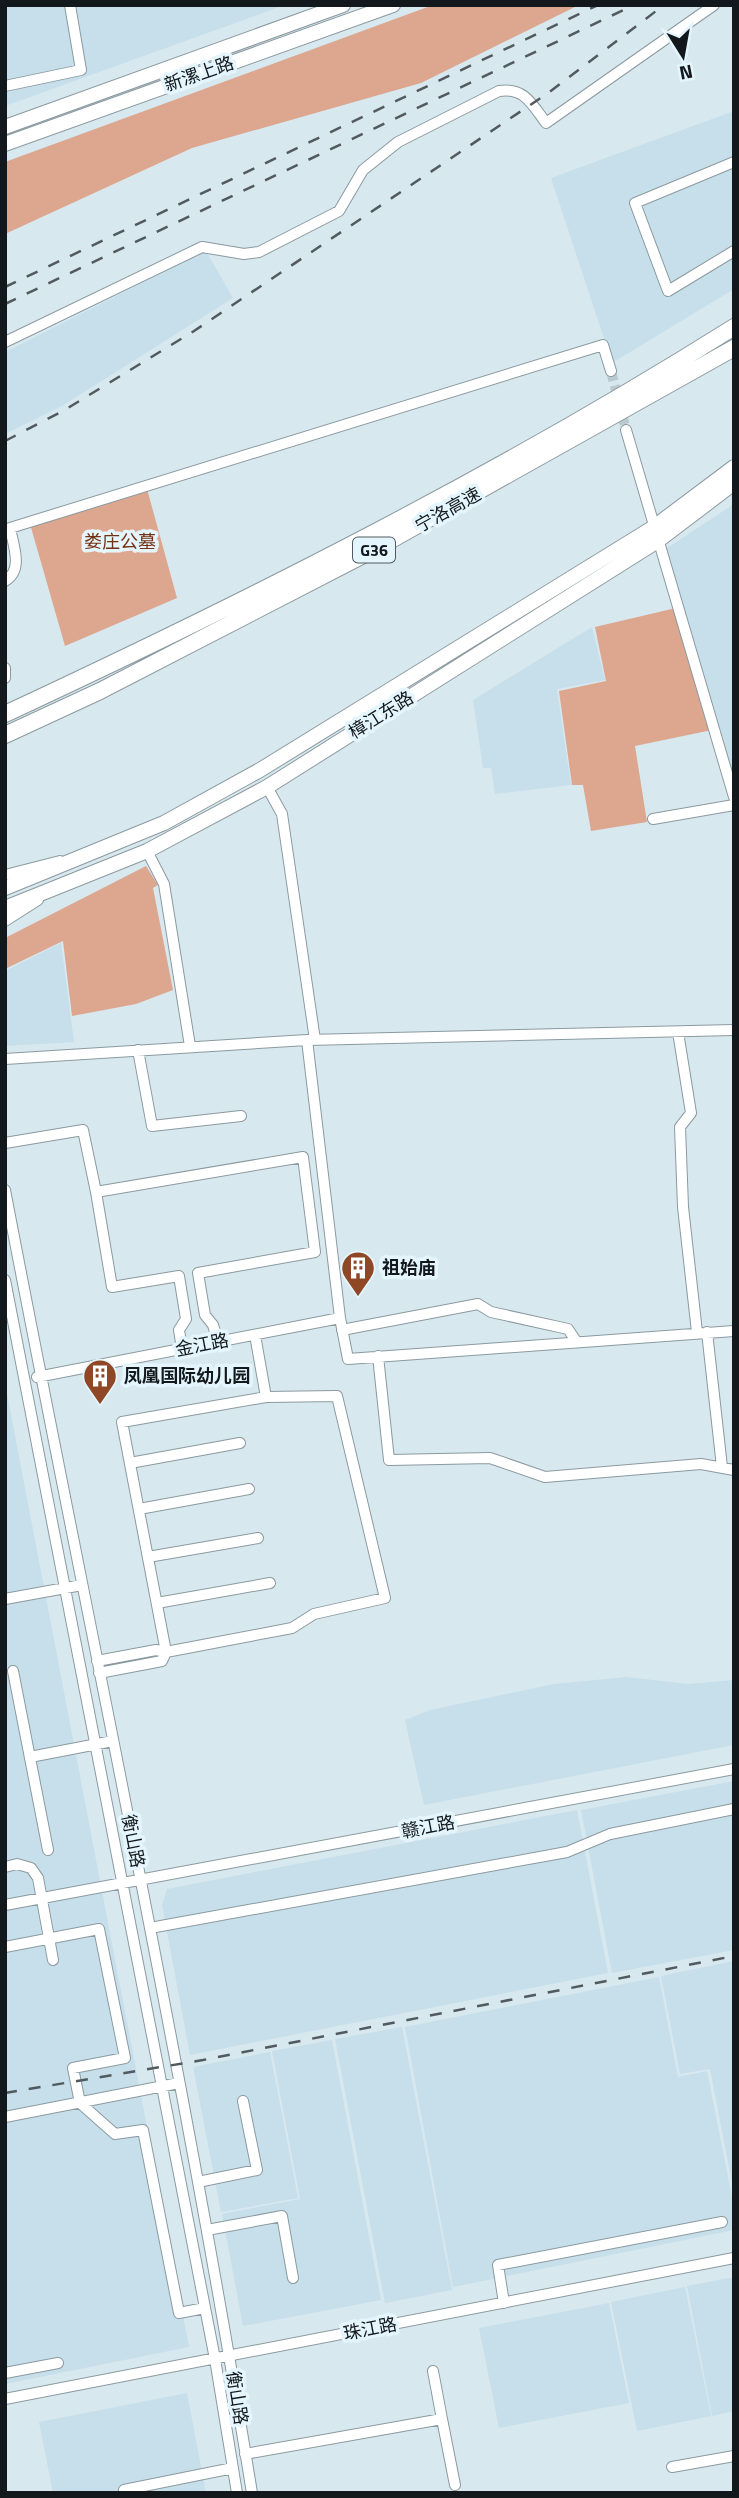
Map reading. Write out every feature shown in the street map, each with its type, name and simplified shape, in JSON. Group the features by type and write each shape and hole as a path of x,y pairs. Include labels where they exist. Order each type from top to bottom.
{"highway":[{"name":"宁洛高速","path":"5,714 369,534 525,449 734,327"},
{"name":"宁洛高速","path":"5,735 100,691 375,549 734,348"}],"main road":[{"name":"新漯上路","path":"5,127 342,5"},
{"name":"新漯上路","path":"5,144 393,5"},
{"name":"樟江东路","path":"5,888 164,823 260,770 657,533 734,467"},
{"name":"樟江东路","path":"5,908 147,851 267,787 734,483"}],"street":[{"path":"5,86 81,69 70,5"},
{"path":"5,342 202,247 244,254 270,246 339,211 363,170 398,142 499,91 512,89 522,92 545,123 713,5"},
{"path":"734,162 635,202 668,291 734,251"},
{"path":"5,581 17,565 10,527 603,345 611,371"},
{"path":"626,430 734,797"},
{"path":"5,668 5,678"},
{"path":"267,787 282,814 311,1040 341,1324 348,1359 734,1331"},
{"path":"653,819 734,805"},
{"path":"147,851 164,884 190,1046"},
{"path":"5,875 42,864 80,859"},
{"path":"5,921 52,891"},
{"path":"5,1059 311,1040 734,1031"},
{"path":"678,1032 691,1113 680,1127 683,1207 722,1468"},
{"path":"138,1050 152,1126 241,1116"},
{"path":"5,1143 83,1130 112,1287 315,1252 303,1157 96,1192"},
{"name":"衡山路","path":"5,1190 150,1928 230,2356 252,2493"},
{"path":"198,1273 205,1315 213,1325 218,1342"},
{"path":"178,1276 186,1319 179,1330 182,1349"},
{"name":"衡山路","path":"5,1280 9,1319 24,1379 215,2359 237,2493"},
{"name":"金江路","path":"24,1379 254,1335 478,1304 491,1312 568,1329 576,1341"},
{"path":"254,1335 267,1396"},
{"path":"378,1356 389,1460 490,1458 545,1477 701,1464 734,1470"},
{"path":"98,1667 156,1650 166,1652 292,1628 314,1614 385,1598 337,1396 267,1396 122,1422 166,1652"},
{"path":"130,1463 240,1443"},
{"path":"139,1509 249,1489"},
{"path":"148,1557 258,1538"},
{"path":"157,1603 270,1583"},
{"path":"5,1599 82,1585"},
{"path":"13,1671 48,1850"},
{"path":"30,1757 113,1741"},
{"name":"赣江路","path":"5,1905 734,1769"},
{"path":"150,1928 568,1852 610,1834 734,1810"},
{"path":"5,1867 17,1864 31,1868 38,1878 53,1960"},
{"path":"5,1947 99,1929 125,2058 73,2068 80,2103 116,2134 143,2130 179,2313 205,2308"},
{"path":"5,2117 179,2083"},
{"path":"198,2182 257,2170 243,2101"},
{"path":"206,2230 282,2216 293,2278"},
{"path":"504,2303 498,2265 722,2222"},
{"name":"珠江路","path":"5,2399 734,2258"},
{"path":"5,2373 58,2363"},
{"path":"433,2371 455,2485"},
{"path":"246,2454 442,2418"},
{"path":"672,2467 734,2456"},
{"path":"124,2490 233,2468"}],"shaded area":[{"path":"5,5 118,6 285,5 5,106"},
{"path":"734,111 734,289 612,363 551,178"},
{"path":"206,251 233,298 62,406 5,434 5,352"},
{"path":"734,504 734,777 732,778 664,550"},
{"path":"592,627 605,680 557,689 571,785 495,794 491,768 483,768 473,700"},
{"path":"61,943 74,1042 5,1046 5,971"},
{"path":"5,1383 189,2347 5,2384"},
{"path":"626,1677 688,1684 734,1680 734,1745 424,1805 405,1720 430,1710 554,1684"},
{"path":"734,1781 734,1950 612,1973 581,1810"},
{"path":"577,1810 608,1973 190,2055 162,1905 167,1889"},
{"path":"734,1961 734,2193 710,2069 680,2074 661,1976"},
{"path":"659,1977 678,2077 707,2071 734,2207 734,2230 453,2287 405,2027"},
{"path":"402,2027 452,2290 385,2303 335,2039"},
{"path":"332,2040 381,2300 243,2326 222,2214 300,2199 272,2051"},
{"path":"270,2052 298,2198 221,2212 193,2067"},
{"path":"734,2277 734,2411 712,2416 687,2286"},
{"path":"685,2287 711,2416 637,2431 611,2302"},
{"path":"609,2303 629,2403 499,2428 479,2328"},
{"path":"187,2393 206,2493 53,2493 39,2422"}],"green space":[{"path":"433,5 579,5 421,83 192,148 5,234 5,162"},
{"name":"娄庄公墓","path":"147,489 177,598 65,646 30,524"},
{"path":"676,608 712,730 635,746 647,822 591,831 583,785 572,785 559,691 606,681 595,627"},
{"path":"146,866 158,885 153,888 173,990 136,1004 72,1016 63,941 5,969 5,938"}],"tunnel":[{"path":"611,371 626,430"}],"railway":[{"path":"5,287 598,5"},
{"path":"5,304 634,5"},
{"path":"5,441 63,411 194,331 548,93 664,5"},
{"path":"5,2093 203,2060 734,1956"}],"place":[{"name":"祖始庙","path":"358,1298"},
{"name":"凤凰国际幼儿园","path":"100,1406"}]}
